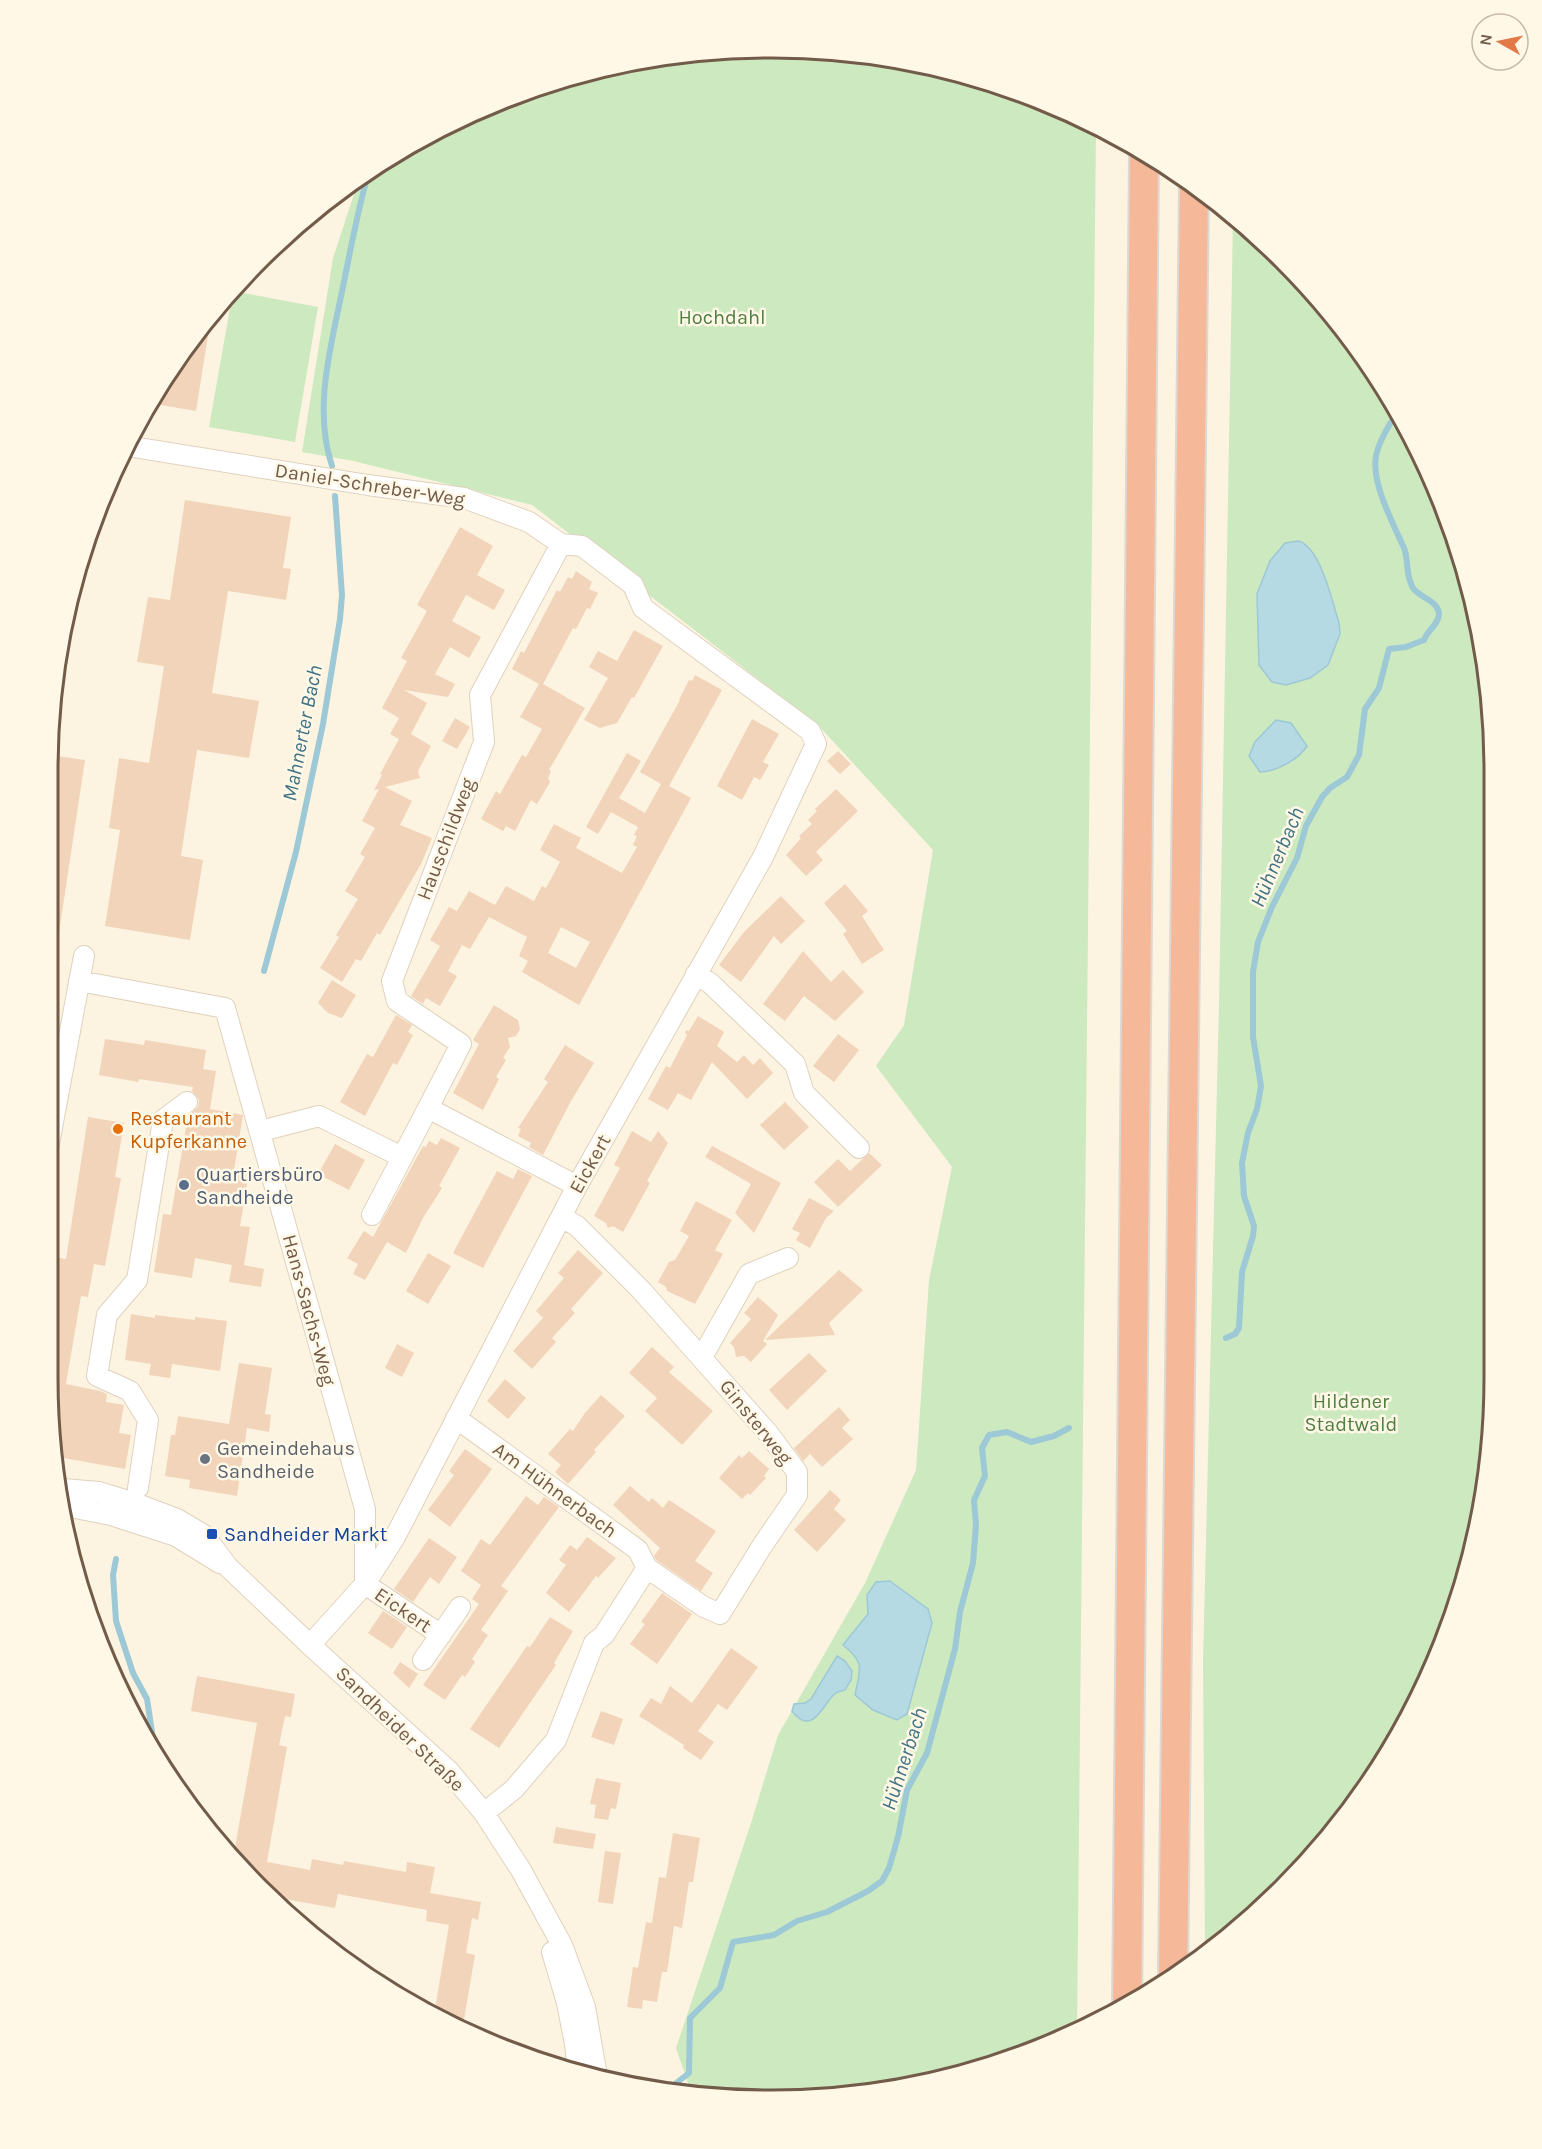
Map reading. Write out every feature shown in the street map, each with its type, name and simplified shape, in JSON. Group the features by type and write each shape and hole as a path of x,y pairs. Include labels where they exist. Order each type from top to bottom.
{"highway":[{"path":"1127,1995 1144,165"},
{"path":"1173,1966 1194,198"}],"street":[{"name":"Daniel-Schreber-Weg","path":"137,448 464,498 529,522 561,544 582,546 633,585 643,608 810,730 816,744"},
{"name":"Hauschildweg","path":"372,1215 460,1044 397,1001 392,981 484,742 480,694 561,544"},
{"name":"Eickert","path":"310,1645 365,1584 394,1537 577,1186 763,857 816,744"},
{"path":"58,1101 84,956"},
{"path":"696,974 710,983 795,1064 804,1093 859,1148"},
{"name":"Hans-Sachs-Weg","path":"79,981 225,1008 365,1509 365,1584"},
{"path":"138,1488 148,1420 130,1391 97,1376 107,1315 137,1281 163,1120 187,1102"},
{"path":"428,1108 577,1186"},
{"path":"261,1131 319,1116 402,1157"},
{"name":"Ginsterweg","path":"561,1217 577,1226 641,1290 768,1433 797,1472 797,1495 720,1614"},
{"path":"702,1357 749,1274 788,1258"},
{"name":"Am Hühnerbach","path":"456,1418 638,1550 647,1568 704,1607 720,1614"},
{"name":"Sandheider Straße","path":"68,1489 99,1492 135,1503 177,1519 204,1535 228,1567 449,1771 484,1813 521,1870 562,1945 585,2007 596,2068"},
{"name":"Sandheider Straße","path":"70,1507 111,1515 176,1536 228,1567"},
{"path":"484,1813 514,1789 556,1740 594,1642 604,1635 647,1568"},
{"name":"Eickert","path":"365,1584 441,1635"},
{"path":"423,1660 460,1607"},
{"name":"Sandheider Straße","path":"544,1914 554,1960 567,2003 577,2063"}],"green space":[{"name":"Hochdahl","path":"771,58 864,65 910,72 1000,96 1096,137 1077,2021 1000,2053 910,2077 818,2089 771,2090 689,2085 676,2048 778,1735 865,1583 916,1470 929,1280 952,1167 876,1066 904,1025 933,850 818,725 532,505 353,461 302,452 333,258 354,194 415,154 456,132 542,96 632,72 724,60"},
{"name":"Hildener Stadtwald","path":"1233,228 1275,267 1307,301 1363,375 1388,415 1410,456 1446,542 1470,632 1482,724 1484,771 1484,1378 1482,1425 1470,1517 1446,1607 1410,1693 1363,1774 1307,1848 1241,1914 1205,1943 1203,1662 1219,1003"},
{"path":"243,293 318,307 295,442 209,427 230,307 235,301"}],"water":[{"path":"1299,541 1314,554 1325,577 1339,623 1340,634 1328,665 1310,678 1286,685 1272,682 1259,665 1257,594 1270,561 1285,543"},
{"path":"1276,720 1291,723 1307,746 1299,756 1286,764 1273,770 1260,772 1249,756 1255,742"},
{"path":"890,1581 928,1609 932,1623 907,1714 897,1720 873,1710 855,1695 860,1667 855,1657 843,1645 868,1614 867,1595 876,1582"},
{"path":"837,1656 845,1661 852,1671 851,1680 845,1690 836,1693 812,1720 799,1719 792,1711 794,1704 805,1703 811,1699"}],"building":[{"path":"208,334 196,411 160,405"},
{"path":"185,500 291,517 283,568 291,569 286,600 228,591 212,693 259,701 249,758 197,750 181,856 203,860 190,940 105,926 120,830 109,828 119,758 149,763 164,666 137,662 148,597 170,600"},
{"path":"460,527 493,546 477,575 505,590 494,610 466,595 452,621 481,637 469,658 450,647 435,674 455,684 448,697 404,690 427,703 411,734 431,746 418,771 420,778 385,787 412,801 400,825 432,838 421,864 380,935 377,933 361,961 356,959 342,982 320,968 339,937 336,935 358,899 345,891 365,857 360,854 375,828 362,821 379,789 374,790 382,775 380,774 399,739 390,734 399,718 382,708 407,661 401,658 427,611 417,605"},
{"path":"576,571 592,582 589,589 598,593 576,629 573,628 543,684 585,708 549,770 551,771 548,778 550,782 537,804 531,800 515,831 506,826 503,831 481,819 496,791 500,794 522,755 526,757 542,729 520,717 539,684 512,669 521,651 524,653 557,590 560,592 568,577 572,579"},
{"path":"634,630 663,646 617,723 600,728 584,720 608,678 589,667 598,651 617,661"},
{"path":"695,675 722,690 669,786 691,798 579,1005 522,972 528,961 519,956 527,937 489,917 470,949 462,945 448,971 457,976 440,1006 426,998 423,1004 411,996 440,946 430,940 449,907 457,911 469,891 495,905 506,886 534,901 542,886 546,888 560,862 540,850 554,824 581,838 576,848 622,873 637,847 633,845 638,827 611,812 598,834 586,827 627,753 641,761 619,798 645,813 661,784 640,772 689,680 692,681","holes":["561,927 590,942 576,968 548,953"]},
{"path":"455,718 470,727 457,749 442,741"},
{"path":"752,719 779,734 763,762 769,765 760,780 754,777 742,800 717,786"},
{"path":"838,751 851,764 840,774 827,761"},
{"path":"59,756 85,760 58,939"},
{"path":"836,789 858,811 816,852 823,860 806,876 786,855 801,838 799,836 812,824 808,820 817,811 815,809"},
{"path":"845,884 868,911 862,916 884,950 862,964 843,934 847,931 824,903"},
{"path":"781,896 805,921 781,944 774,936 741,982 719,965 744,932"},
{"path":"803,951 831,982 843,970 864,992 835,1021 804,996 785,1021 763,1004"},
{"path":"332,980 356,995 342,1018 328,1013 318,1003"},
{"path":"494,1005 518,1020 520,1029 516,1036 508,1038 510,1047 503,1058 506,1060 496,1077 499,1079 483,1110 453,1093 479,1044 473,1040"},
{"path":"396,1015 412,1025 408,1032 413,1035 397,1065 393,1063 365,1116 340,1102 367,1054 373,1057"},
{"path":"698,1016 724,1032 717,1046 737,1062 744,1055 753,1065 760,1058 773,1073 747,1099 712,1062 691,1100 678,1093 668,1110 648,1099 666,1066 670,1068 687,1035 685,1032 689,1031"},
{"path":"838,1034 859,1050 834,1082 813,1066"},
{"path":"105,1039 144,1045 145,1040 206,1050 203,1069 216,1071 210,1109 243,1115 234,1170 249,1172 240,1226 250,1227 244,1265 264,1269 261,1287 229,1282 232,1265 195,1258 192,1278 154,1272 163,1214 171,1215 188,1116 198,1107 199,1100 192,1091 193,1087 139,1079 138,1082 99,1075"},
{"path":"565,1045 594,1063 543,1155 529,1147 531,1143 518,1136 521,1129 518,1128 548,1082 544,1079"},
{"path":"785,1102 809,1127 784,1150 760,1125"},
{"path":"88,1117 124,1123 115,1177 121,1178 105,1266 94,1264 88,1297 81,1296 66,1384 100,1391 107,1394 106,1402 124,1405 119,1433 131,1435 125,1469 64,1458 58,1378 58,1258 66,1259"},
{"path":"632,1131 651,1142 658,1131 668,1143 647,1181 650,1183 623,1232 613,1226 608,1228 606,1223 594,1216 620,1168 614,1165"},
{"path":"441,1138 460,1148 439,1186 442,1188 423,1218 406,1253 387,1242 365,1280 353,1274 358,1264 347,1258 364,1231 373,1237 423,1146 426,1147 429,1141 437,1145"},
{"path":"335,1144 365,1160 349,1190 318,1174"},
{"path":"712,1146 781,1183 754,1233 735,1213 751,1184 705,1157"},
{"path":"869,1153 882,1165 838,1207 814,1182 838,1159 850,1171"},
{"path":"518,1169 532,1176 483,1268 453,1253 497,1171 513,1179"},
{"path":"809,1198 834,1211 826,1218 810,1248 796,1240 800,1233 792,1229"},
{"path":"696,1201 732,1220 715,1250 723,1254 695,1304 667,1291 666,1287 658,1282 669,1262 675,1260 689,1236 680,1231"},
{"path":"578,1250 603,1273 571,1309 575,1313 552,1338 556,1342 532,1369 513,1351 543,1318 536,1311 564,1278 558,1273"},
{"path":"428,1253 451,1266 428,1304 406,1291"},
{"path":"839,1270 863,1290 829,1323 835,1335 765,1340"},
{"path":"758,1297 778,1315 763,1341 767,1344 751,1362 744,1356 736,1357 734,1347 730,1343 751,1319 744,1313"},
{"path":"131,1314 155,1318 155,1315 227,1321 220,1371 172,1364 170,1378 149,1375 151,1364 125,1360"},
{"path":"397,1344 414,1353 402,1377 385,1368"},
{"path":"652,1347 674,1367 669,1372 713,1411 682,1445 645,1411 657,1398 629,1373"},
{"path":"809,1353 827,1371 787,1410 769,1390"},
{"name":"Gemeindehaus Sandheide","path":"239,1363 272,1368 265,1414 271,1415 269,1432 247,1428 237,1496 189,1488 190,1480 165,1476 171,1435 175,1435 178,1416 229,1424"},
{"path":"505,1379 526,1398 508,1419 487,1401"},
{"path":"601,1395 625,1416 594,1450 596,1452 568,1484 555,1472 561,1465 548,1454 570,1429 573,1431"},
{"path":"839,1407 850,1420 842,1428 853,1439 822,1467 810,1454 803,1461 794,1448"},
{"path":"465,1449 492,1469 450,1527 428,1510 454,1475 449,1471"},
{"path":"749,1451 769,1469 764,1476 766,1478 750,1495 748,1493 742,1499 719,1478 739,1455 742,1458"},
{"path":"630,1486 649,1502 652,1498 663,1508 669,1500 716,1531 695,1561 713,1573 701,1591 656,1560 654,1556 660,1548 613,1505"},
{"path":"830,1490 841,1500 834,1509 846,1520 817,1552 794,1530"},
{"path":"526,1496 538,1505 544,1497 559,1507 501,1586 508,1591 481,1630 488,1635 472,1659 475,1662 465,1677 462,1675 445,1700 423,1685 479,1604 472,1599 481,1585 461,1571 481,1539 490,1545"},
{"path":"587,1537 616,1558 598,1578 596,1576 569,1612 546,1593 566,1565 559,1560 570,1545 577,1550"},
{"path":"429,1538 457,1557 439,1584 430,1577 413,1602 394,1589"},
{"path":"662,1593 692,1614 657,1664 630,1644 645,1624 641,1622"},
{"path":"383,1611 407,1627 392,1649 368,1633"},
{"path":"550,1617 573,1631 554,1663 556,1665 499,1748 470,1729 527,1646 530,1647"},
{"path":"731,1648 758,1667 727,1710 718,1704 698,1731 714,1742 701,1760 683,1748 684,1745 639,1716 651,1698 661,1704 670,1686 692,1703"},
{"path":"400,1662 418,1674 409,1688 393,1673"},
{"path":"197,1676 295,1694 291,1717 285,1716 279,1745 287,1747 267,1862 310,1870 312,1859 343,1865 344,1861 406,1872 407,1862 435,1867 430,1893 481,1902 478,1920 472,1918 466,1953 475,1955 464,2021 436,2006 449,1925 426,1921 427,1910 338,1894 335,1908 285,1899 235,1848 257,1723 191,1711"},
{"path":"601,1711 623,1719 614,1745 591,1737"},
{"path":"596,1778 621,1783 616,1809 611,1808 608,1820 594,1818 596,1805 590,1804"},
{"path":"556,1827 596,1834 593,1849 553,1843"},
{"path":"673,1833 700,1838 693,1882 689,1882 682,1928 674,1926 667,1972 662,1972 657,2002 643,2000 642,2009 627,2007 633,1967 638,1968 646,1922 652,1923 659,1877 666,1878"},
{"path":"605,1851 621,1853 613,1904 598,1902"}],"waterway":[{"name":"Mahnerter Bach","path":"332,466 324,425 325,383 365,186"},
{"name":"Hühnerbach","path":"1226,1338 1235,1334 1239,1328 1242,1272 1254,1226 1244,1196 1242,1163 1261,1086 1253,1037 1253,972 1258,942 1272,907 1297,858 1306,826 1322,797 1330,788 1347,777 1359,755 1365,709 1379,688 1389,649 1406,647 1424,640 1439,617 1435,605 1413,588 1404,548 1384,503 1377,478 1376,456 1380,443 1392,422"},
{"name":"Mahnerter Bach","path":"264,971 296,852 323,724 340,619 342,595 335,496"},
{"name":"Hühnerbach","path":"676,2084 689,2073 690,2018 720,1988 733,1942 774,1935 797,1921 827,1912 868,1891 882,1881 889,1868 898,1837 907,1790 927,1753 955,1649 960,1612 973,1563 976,1525 974,1500 985,1476 982,1448 989,1435 1007,1432 1031,1442 1054,1436 1069,1428"},
{"name":"Mahnerter Bach","path":"116,1559 113,1575 116,1621 133,1673 147,1699 152,1730"}],"place":[{"name":"Restaurant Kupferkanne","path":"118,1129"},
{"name":"Quartiersbüro Sandheide","path":"184,1185"},
{"name":"Gemeindehaus Sandheide","path":"205,1459"},
{"name":"Sandheider Markt","path":"212,1534"}]}
